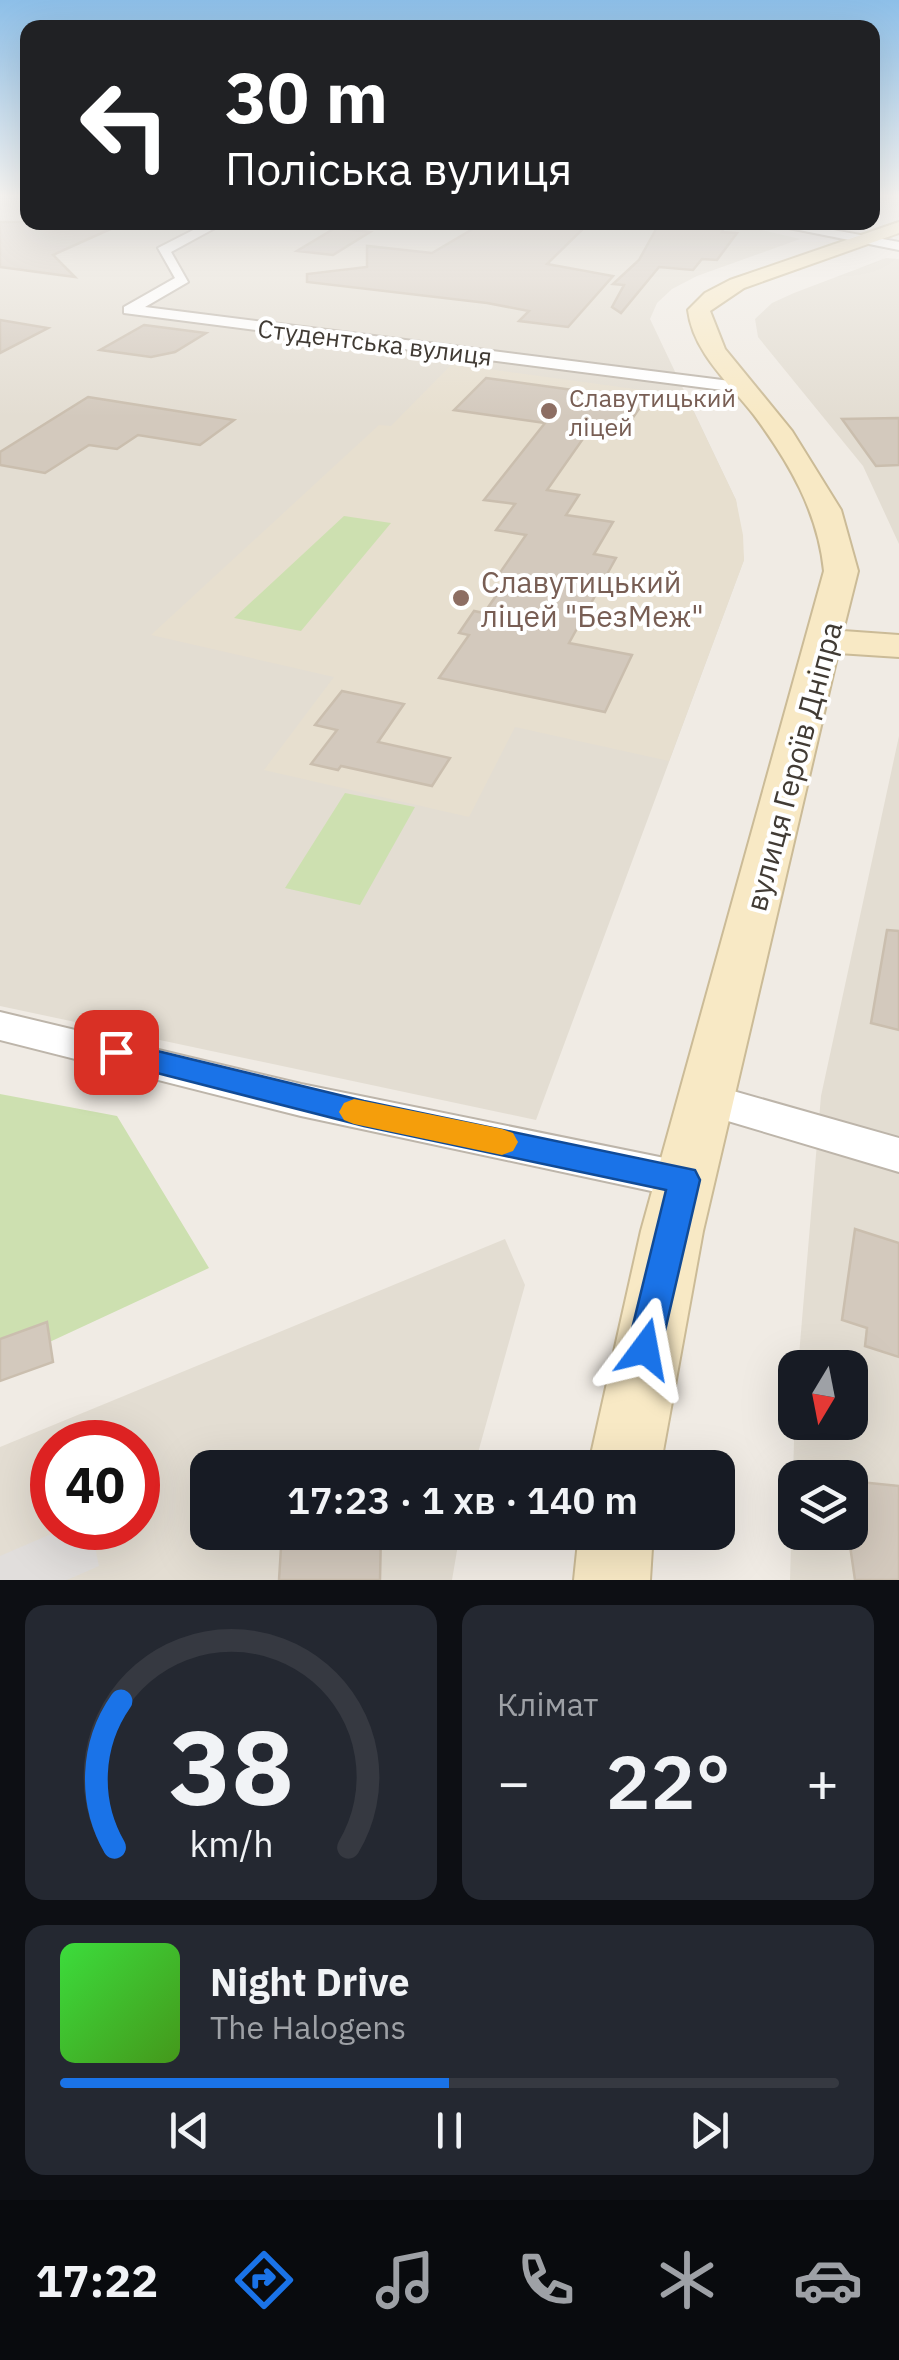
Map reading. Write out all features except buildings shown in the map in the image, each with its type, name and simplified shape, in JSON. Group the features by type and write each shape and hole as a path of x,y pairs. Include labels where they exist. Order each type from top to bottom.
{"street":[{"name":"Студентська вулиця","path":"176,270 183,279 129,310 746,388"},
{"name":"вулиця Героїв Дніпра","path":"628,1450 684,1180 841,571 835,533 810,478 700,328 701,307 737,284 777,270"},
{"path":"826,641 899,646"},
{"path":"0,1026 348,1110 684,1180"},
{"path":"705,1098 899,1155"},
{"path":"612,1580 614,1550"}],"shaded area":[{"path":"0,270 714,270 672,289 657,303 650,319 736,500 744,560 536,1120 0,1006"},
{"path":"855,270 899,270 899,544 863,466 758,337 755,319 772,303"},
{"name":"Славутицький ліцей \"БезМеж\"","path":"452,364 686,396 736,500 744,560 669,761 515,727 469,817 264,770 334,677 151,635 379,425 391,426"},
{"path":"899,736 899,1580 790,1580 791,1550 868,1550 868,1460 793,1460 794,1440 868,1440 868,1350 799,1350 821,1096"},
{"path":"505,1239 525,1285 479,1450 190,1450 190,1550 457,1550 452,1580 0,1580 0,1447 30,1435 30,1550 160,1550 160,1420 66,1420"},
{"path":"30,1543 30,1550 96,1550 99,1566 67,1580 0,1580 0,1556"}],"green space":[{"path":"344,516 391,523 301,631 234,618"},
{"path":"345,793 415,807 360,905 285,888"},
{"path":"0,1094 117,1116 209,1268 0,1365"}],"slow traffic":[{"path":"354,1112 502,1142"}],"place":[{"name":"Славутицький ліцей","path":"549,411"},
{"name":"Славутицький ліцей \"БезМеж\"","path":"461,598"}],"route":[{"path":"116,1052 301,1100 684,1180 645,1349"}]}
